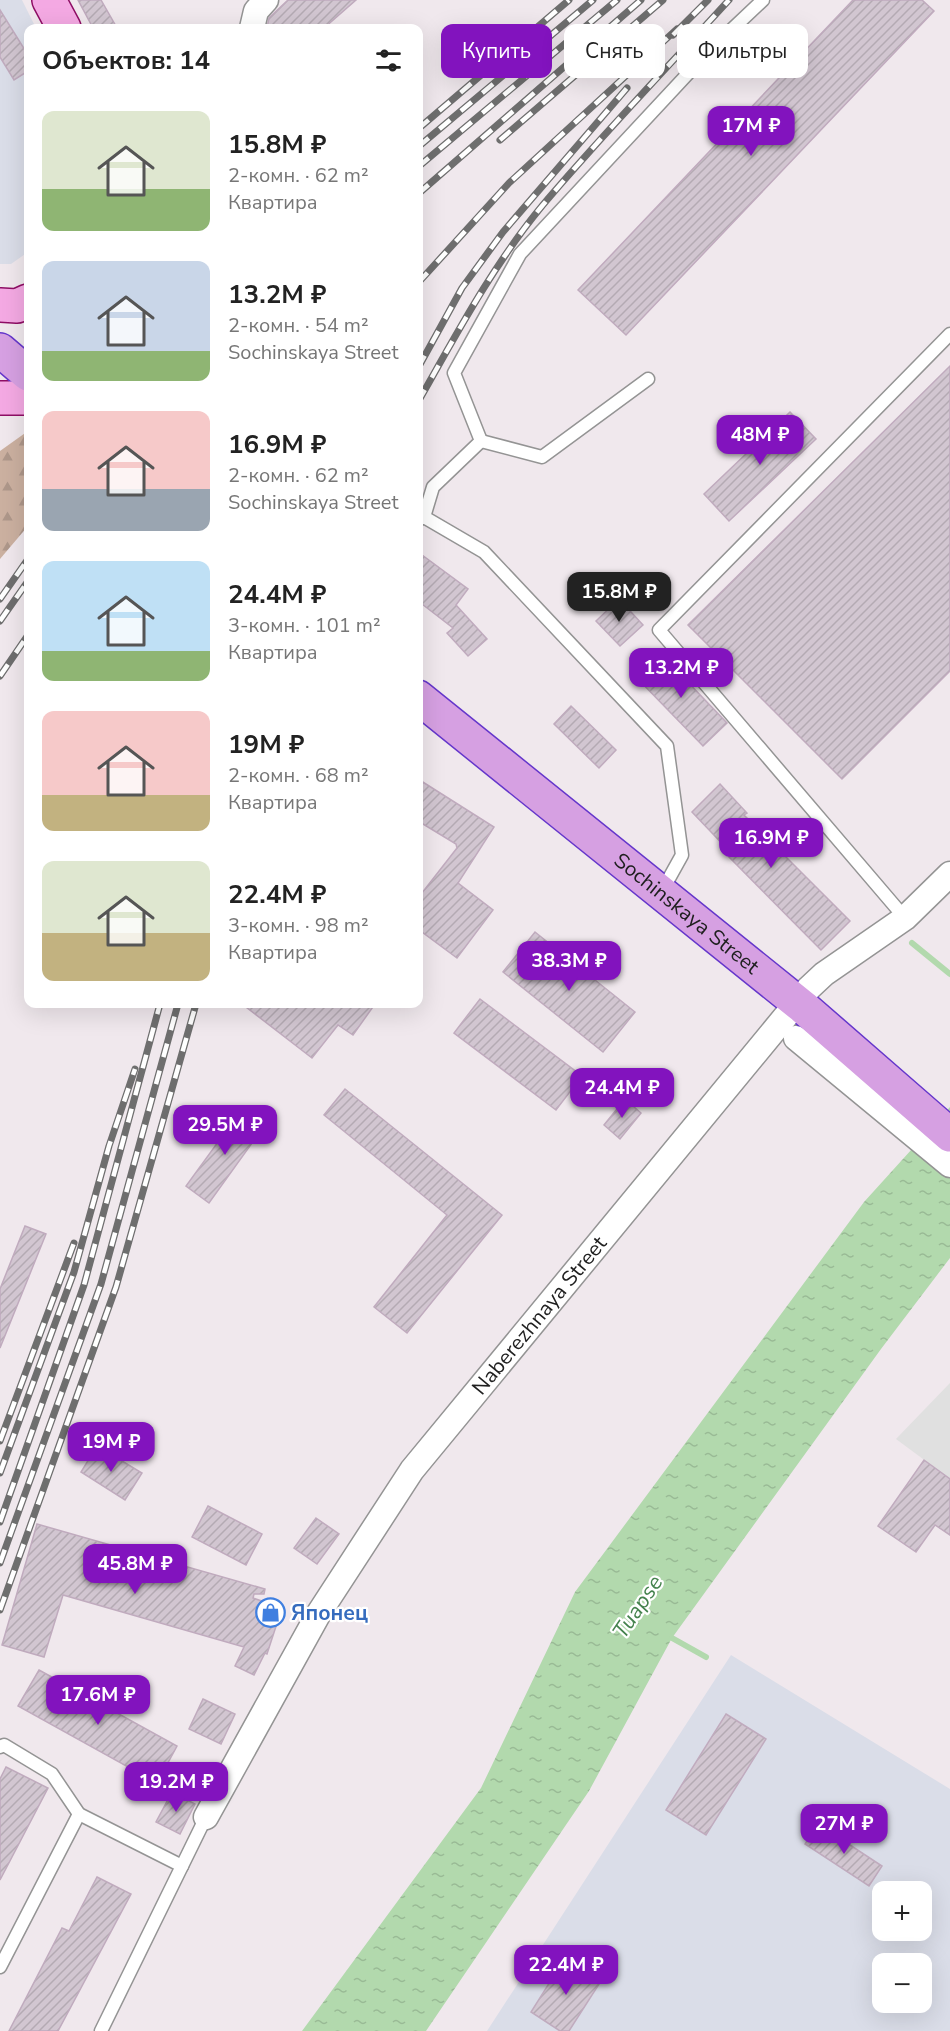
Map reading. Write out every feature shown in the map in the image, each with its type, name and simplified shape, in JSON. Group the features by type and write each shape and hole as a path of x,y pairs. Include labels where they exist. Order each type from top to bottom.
{"highway":[{"path":"0,350 24,371"},
{"name":"Sochinskaya Street","path":"429,706 661,892 799,1016 950,1135"}],"main road":[{"path":"0,305 17,306 24,303"},
{"path":"0,398 24,399"}],"street":[{"path":"253,24 256,11 266,0"},
{"name":"Naberezhnaya Street","path":"206,1817 319,1613 412,1470 799,1016 825,974 904,918 950,874"},
{"path":"799,1016 950,1165"}],"lane":[{"path":"481,441 454,374 520,254 709,51 763,0"},
{"path":"904,918 659,630 950,334"},
{"path":"481,441 542,457 648,379"},
{"path":"423,514 433,487 481,441"},
{"path":"423,520 484,552 667,746 682,855 661,892"},
{"path":"0,1747 4,1745 52,1774 79,1814 182,1866"},
{"path":"0,1967 79,1814"},
{"path":"101,2031 206,1817"}],"shaded area":[{"path":"0,0 22,0 34,24 24,24 24,255 11,264 0,264"},
{"path":"950,1383 950,1479 896,1439"},
{"path":"731,1655 950,1789 950,2031 487,2031"}],"green space":[{"path":"24,434 24,531 0,559 0,451"}],"water":[{"name":"Tuapse","path":"950,1107 950,1258 881,1349 672,1638 589,1791 426,2031 302,2031 481,1788 575,1592 864,1202"}],"building":[{"path":"78,0 101,0 115,24 91,24"},
{"path":"288,0 356,0 329,24 268,24 269,18"},
{"path":"853,0 922,0 934,11 626,335 578,290 779,78 808,78 808,47"},
{"path":"0,10 24,49 24,74 14,80 0,57"},
{"path":"950,366 950,671 842,779 688,625"},
{"path":"790,412 816,439 729,521 704,494"},
{"path":"423,556 468,589 456,605 487,639 468,656 447,633 453,628 423,605"},
{"path":"619,599 643,625 620,646 596,621"},
{"path":"659,652 727,723 703,746 634,675"},
{"path":"571,706 616,750 599,768 554,724"},
{"path":"423,782 494,827 458,883 493,910 457,958 423,933 423,892 457,848 456,844 423,824"},
{"path":"720,784 747,813 744,815 850,921 821,950 729,857 732,854 692,812"},
{"path":"535,932 635,1012 603,1052 503,972"},
{"path":"480,999 582,1076 556,1110 454,1033"},
{"path":"247,1008 372,1008 353,1035 338,1025 312,1058"},
{"path":"345,1089 502,1215 407,1333 374,1307 447,1215 324,1115"},
{"path":"625,1099 641,1113 620,1139 604,1125"},
{"path":"242,1109 265,1125 209,1203 186,1186"},
{"path":"25,1226 46,1234 0,1348 0,1289"},
{"path":"97,1446 142,1473 125,1500 81,1472"},
{"path":"924,1460 950,1479 950,1535 935,1525 916,1552 878,1526"},
{"path":"208,1506 262,1534 246,1565 192,1537"},
{"path":"316,1518 339,1534 317,1564 294,1548"},
{"path":"37,1524 265,1589 264,1594 254,1594 253,1598 282,1608 267,1654 265,1653 254,1675 235,1666 244,1647 63,1595 44,1657 2,1645"},
{"path":"39,1670 177,1746 157,1783 18,1706"},
{"path":"203,1699 235,1714 221,1744 189,1729"},
{"path":"726,1714 766,1739 706,1835 666,1810"},
{"path":"6,1767 48,1788 0,1880 0,1779"},
{"path":"172,1792 195,1804 180,1834 156,1822"},
{"path":"818,1824 882,1866 869,1886 805,1844"},
{"path":"97,1877 131,1894 58,2031 9,2031 62,1928 69,1931"},
{"path":"565,1958 601,1981 569,2031 560,2031 531,2012"}],"waterway":[{"path":"912,943 950,974"},
{"path":"672,1638 706,1657"}],"railway":[{"path":"423,125 569,0"},
{"path":"423,143 593,0"},
{"path":"423,163 617,0"},
{"path":"423,190 641,0"},
{"path":"500,140 663,0"},
{"path":"673,35 708,0"},
{"path":"423,393 476,301 524,229 588,153 729,0"},
{"path":"423,278 509,183 677,29"},
{"path":"423,359 462,288 503,232 627,88"},
{"path":"0,599 24,565"},
{"path":"0,621 24,587"},
{"path":"0,676 24,641"},
{"path":"0,1522 84,1285 159,1008"},
{"path":"0,1563 101,1284 177,1008"},
{"path":"0,1610 116,1287 195,1008"},
{"path":"0,1473 74,1272 109,1146 135,1069"},
{"path":"0,1441 74,1243"}],"place":[{"name":"Японец","path":"270,1613"}]}
